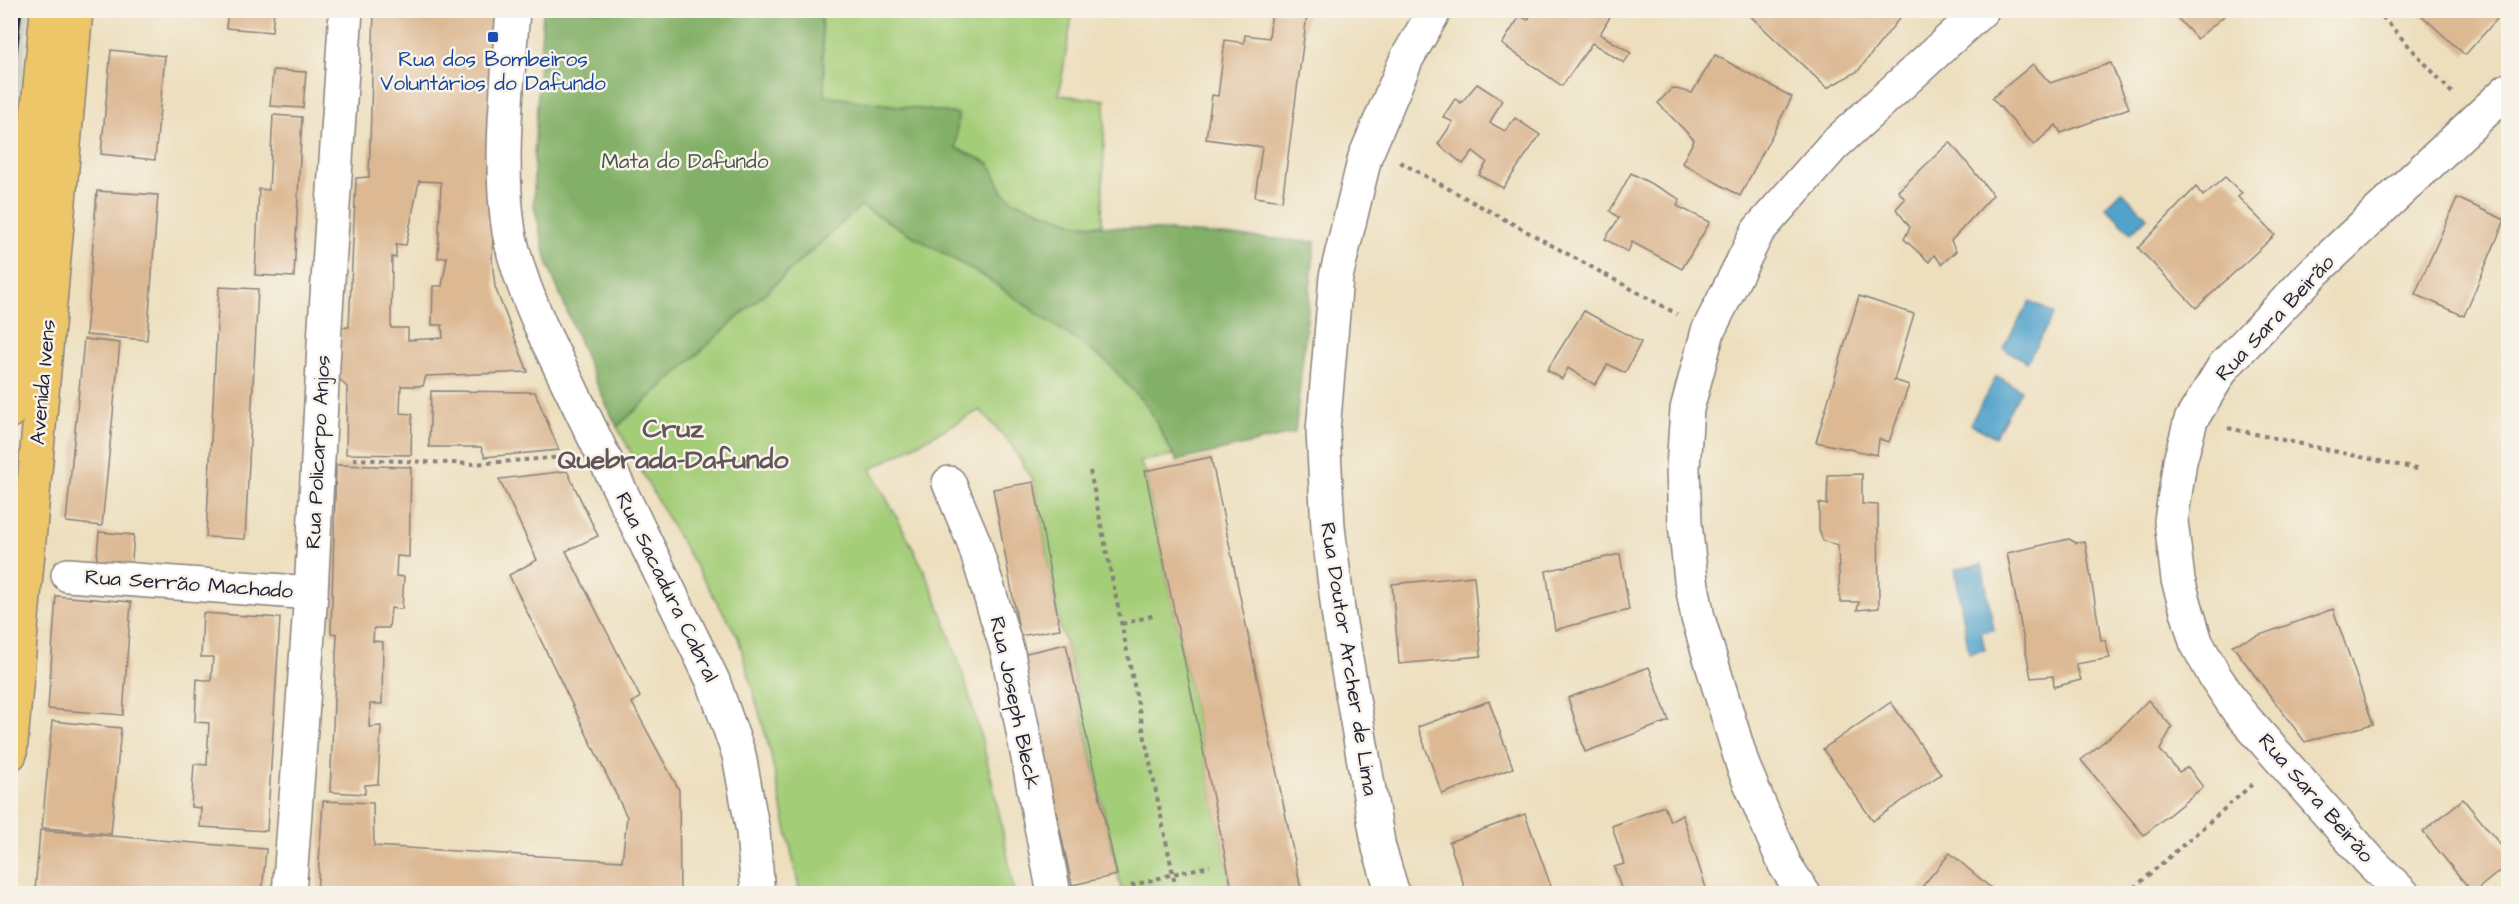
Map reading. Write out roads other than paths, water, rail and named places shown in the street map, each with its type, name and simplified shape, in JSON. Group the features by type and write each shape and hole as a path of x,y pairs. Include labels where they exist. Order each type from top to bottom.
{"main road":[{"name":"Avenida Ivens","path":"10,411 47,10"},
{"name":"Avenida Ivens","path":"10,754 76,10"}],"street":[{"name":"Rua Policarpo Anjos","path":"289,894 311,593 325,326 346,10"},
{"name":"Rua Sacadura Cabral","path":"513,10 505,150 509,231 523,287 717,691 739,755 753,832 758,894"},
{"name":"Rua Doutor Archer de Lima","path":"1393,894 1379,848 1339,618 1328,527 1323,430 1336,277 1365,157 1407,58 1435,10"},
{"path":"1804,894 1785,865 1743,766 1710,663 1691,580 1685,523 1683,468 1687,409 1708,331 1758,231 1833,146 1982,10"},
{"name":"Rua Sara Beirão","path":"2403,894 2370,861 2239,712 2214,675 2196,642 2178,580 2171,521 2180,461 2191,420 2224,366 2315,271 2508,90"},
{"name":"Rua Joseph Bleck","path":"949,483 973,540 1008,653 1054,894"},
{"name":"Rua Serrão Machado","path":"68,575 311,593"}],"water":[{"path":"2122,191 2147,217 2131,233 2106,207"},
{"path":"2030,301 2054,314 2027,362 2003,348"},
{"path":"1997,376 2021,390 1995,437 1970,424"},
{"path":"1982,564 1994,630 1981,632 1985,650 1969,653 1955,569"}],"railway":[{"path":"10,106 20,10"}],"place":[{"name":"Rua dos Bombeiros Voluntários do Dafundo","path":"493,37"}],"district":[{"name":"Cruz Quebrada-Dafundo","path":"673,444"}],"park label":[{"name":"Mata do Dafundo","path":"685,161"}]}
